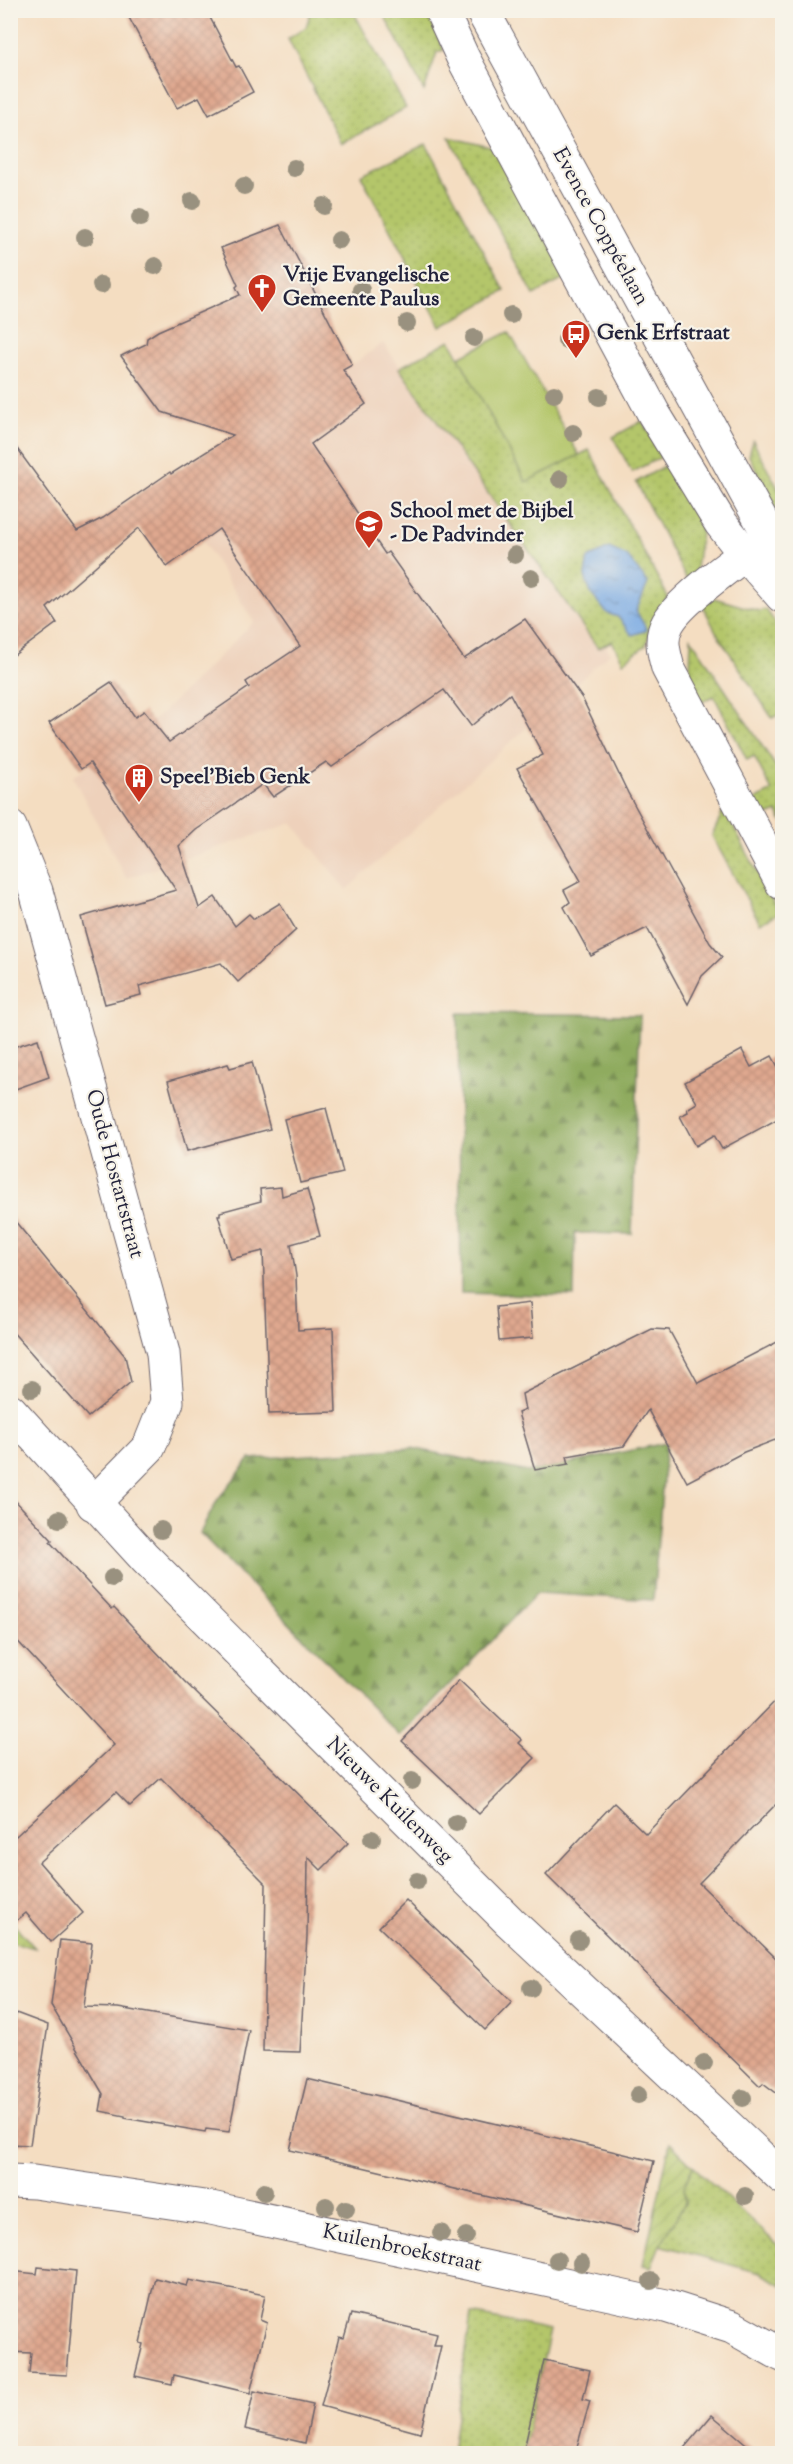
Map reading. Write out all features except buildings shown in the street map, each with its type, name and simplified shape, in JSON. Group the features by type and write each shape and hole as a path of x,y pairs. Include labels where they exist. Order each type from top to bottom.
{"street":[{"path":"441,10 468,67 654,414 720,522 757,546 783,596"},
{"name":"Evence Coppéelaan","path":"482,10 757,546 783,572"},
{"path":"757,546 686,602 668,623 662,645 668,668 783,883"},
{"name":"Oude Hostartstraat","path":"10,827 36,891 163,1353 167,1402 148,1447 93,1504"},
{"name":"Nieuwe Kuilenweg","path":"10,1410 93,1504 145,1558 510,1922 783,2177"},
{"name":"Kuilenbroekstraat","path":"10,2181 34,2182 211,2208 666,2306 732,2327 783,2355"}],"shaded area":[{"name":"School met de Bijbel - De Padvinder","path":"383,343 598,647 605,644 610,653 346,890 293,823 126,878 73,777 162,713 254,622 164,479 316,384 352,365"}],"green space":[{"path":"311,11 353,11 406,108 341,144 288,39 306,27"},
{"path":"382,11 426,11 444,50 437,52 424,91"},
{"path":"449,137 498,149 568,277 534,295"},
{"path":"426,144 505,291 441,327 361,175"},
{"path":"509,332 579,455 526,482 459,357"},
{"path":"450,340 526,481 589,450 668,597 653,621 646,645 623,662 612,641 598,648 399,368"},
{"path":"642,421 663,456 632,472 613,437"},
{"path":"753,441 782,496 782,521 749,456"},
{"path":"668,464 708,522 702,525 695,576 687,580 636,482"},
{"path":"714,598 759,611 766,609 782,633 782,713 772,718 716,632 702,604"},
{"path":"691,638 782,776 782,822 777,812 761,819 752,802 772,791 754,756 747,760 714,696 700,703 684,673 690,669"},
{"path":"724,809 779,913 760,923 712,836"},
{"path":"458,1013 640,1015 632,1234 575,1233 574,1296 461,1293"},
{"path":"666,1443 653,1600 537,1593 400,1736 200,1533 218,1499 250,1459 412,1448 528,1472"},
{"path":"11,1921 35,1948 11,1942"},
{"path":"670,2143 693,2166 684,2186 685,2203 660,2245 651,2267 643,2265"},
{"path":"693,2166 782,2249 782,2285 760,2273 660,2245 685,2203 684,2186"},
{"path":"471,2314 550,2330 523,2453 452,2453"}],"water":[{"path":"609,548 627,556 648,583 636,611 647,630 632,635 618,617 607,613 591,594 585,576 588,558"}],"place":[{"name":"Vrije Evangelische Gemeente Paulus","path":"262,314"},
{"name":"Genk Erfstraat","path":"576,360"},
{"name":"School met de Bijbel - De Padvinder","path":"369,550"},
{"name":"Speel'Bieb Genk","path":"139,804"}]}
